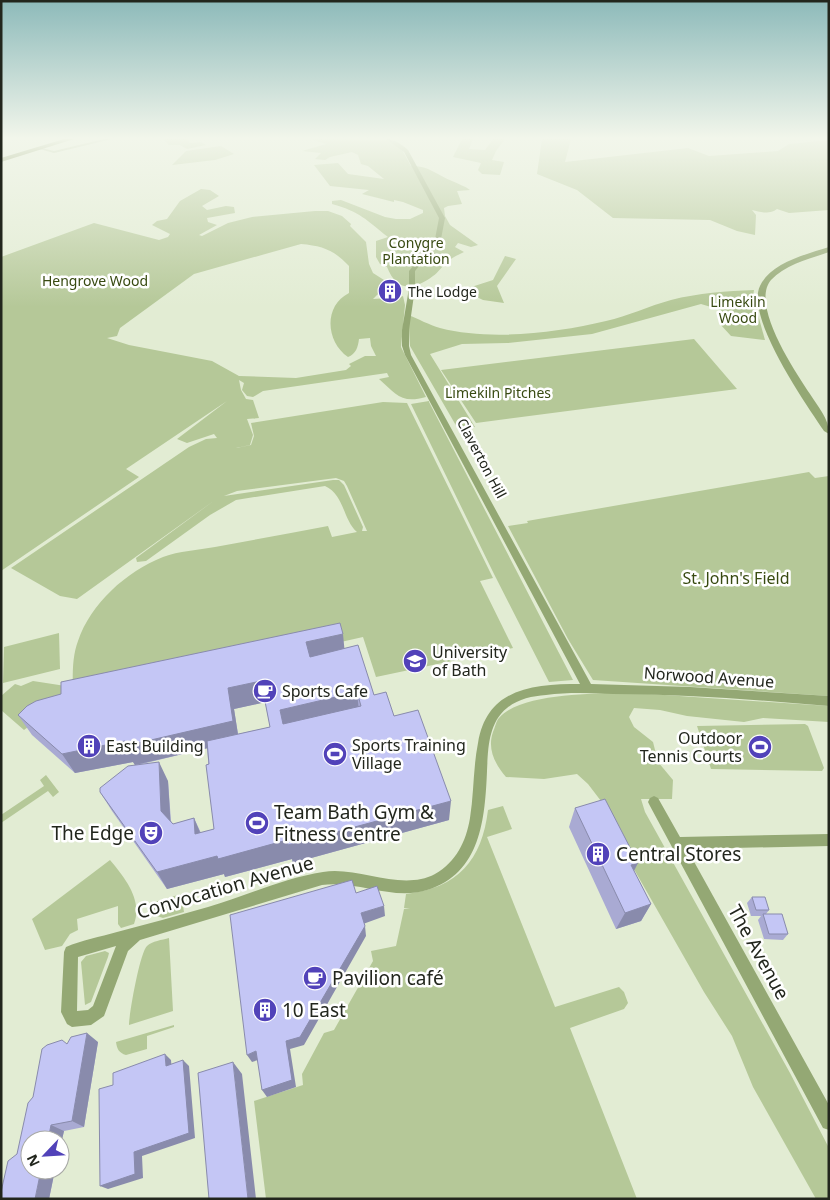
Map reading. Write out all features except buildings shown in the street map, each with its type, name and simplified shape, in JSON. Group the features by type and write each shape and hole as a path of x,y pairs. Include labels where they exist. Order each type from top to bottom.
{"street":[{"name":"Claverton Hill","path":"430,195 442,218 438,239 411,273 412,289 403,337 408,355 588,689"},
{"path":"829,249 779,270 764,286 760,295 761,309 785,362 829,431"},
{"name":"Norwood Avenue","path":"588,689 634,689 829,701"},
{"name":"Convocation Avenue","path":"136,934 128,939 123,946 99,1011 91,1017 75,1020 70,1016 71,952 318,880 334,877 398,887 422,884 441,877 456,866 472,843 485,736 491,718 507,702 530,693 550,690 588,689"},
{"name":"The Avenue","path":"654,802 829,1122"},
{"path":"676,843 829,840"}],"green space":[{"name":"Hengrove Wood","path":"190,195 218,195 219,196 202,206 207,210 226,206 234,207 235,213 207,218 208,222 217,225 199,235 202,236 228,223 252,217 328,211 342,216 366,242 369,264 373,273 384,280 387,285 373,299 388,298 390,301 403,296 405,305 401,347 426,397 411,399 395,393 379,379 389,377 387,373 263,391 253,397 247,396 242,390 244,383 239,380 241,390 246,399 253,400 259,418 247,419 253,435 250,445 236,448 251,445 254,436 251,423 383,402 407,403 493,578 480,581 513,648 376,677 363,637 73,702 74,655 84,627 111,590 149,563 175,553 328,526 332,537 357,532 352,527 336,495 325,486 236,500 210,515 146,561 137,562 136,558 215,500 77,599 60,596 11,568 189,447 206,439 217,438 214,434 187,443 177,439 227,401 126,469 139,477 1,571 1,257 94,223 159,240 168,237 170,234 152,225 157,221 167,219 180,201","holes":["301,244 316,246 338,256 349,266 349,293 335,306 331,315 330,324 335,342 348,357 356,350 359,339 370,338 371,346 376,356 365,356 349,364 351,366 346,370 296,378 239,376 212,361 129,345 107,338 117,336 120,328 194,274","336,478 344,481 367,531 362,531 363,527 344,485 339,480 224,496 237,491"]},
{"name":"Conygre Plantation","path":"366,195 459,195 462,204 444,208 445,216 450,225 478,245 471,247 458,243 455,247 464,252 449,261 433,276 426,281 412,286 401,285 391,275 387,267 380,264 376,257 376,241 388,237 363,217 332,204 332,201 341,200 385,217 396,219 410,219 423,213 423,210 403,202 394,200 394,202"},
{"path":"583,195 829,195 829,210 789,213 777,209 768,212 752,210 756,215 755,235 737,231 710,220 613,218"},
{"path":"505,256 516,259 497,286 504,303 483,300 462,290 493,280"},
{"name":"Limekiln Wood","path":"754,290 753,297 765,340 731,336 720,324 725,320 721,310 701,304 592,334 507,343 462,344 430,354 475,427 458,429 410,346 408,315 436,327 459,332 501,335 523,334 566,329 606,321 663,302 692,296"},
{"name":"Limekiln Pitches","path":"694,339 737,389 476,423 441,370"},
{"path":"429,401 573,680 549,682 411,404"},
{"name":"St. John's Field","path":"809,472 815,478 829,476 829,696 593,680 568,639 508,526 528,523 527,521"},
{"path":"59,633 60,669 3,683 4,647"},
{"path":"33,681 72,687 44,715 24,730 1,710 1,696 15,684 21,686"},
{"path":"620,692 829,706 829,722 763,718 744,722 634,708 629,717 634,727 653,742 658,762 673,780 672,799 641,799 645,812 790,1073 829,1148 829,1199 816,1199 753,1087 732,1036 704,992 631,864 601,801 588,784 577,774 544,779 506,777 498,767 493,756 491,738 493,732 498,719 509,710 523,704 556,697"},
{"name":"Outdoor Tennis Courts","path":"805,724 808,726 824,768 822,771 711,769 697,726"},
{"path":"46,775 59,792 53,797 48,791 1,823 1,815 44,786 40,780"},
{"path":"503,806 512,829 487,837 555,1007 619,987 624,992 628,1003 624,1009 570,1028 637,1199 266,1199 254,1101 303,1085 302,1074 324,1033 334,1030 373,961 371,951 396,946 404,909 410,909 404,908 406,894 424,891 453,878 473,857 485,828 488,810"},
{"path":"110,860 127,882 134,898 136,915 134,924 121,928 118,924 118,906 77,919 78,930 70,934 62,946 45,950 32,919"},
{"path":"181,894 184,912 163,918 154,915 151,910 151,903"},
{"path":"169,938 173,1011 129,1025 135,984 144,951 152,943"},
{"path":"105,951 109,953 108,957 91,1002 85,1005 81,962 86,956"},
{"path":"174,1025 174,1027 147,1036 147,1049 126,1055 118,1049 116,1042"}],"place":[{"name":"The Lodge","path":"390,291"},
{"name":"University of Bath","path":"415,661"},
{"name":"Sports Cafe","path":"265,691"},
{"name":"East Building","path":"89,746"},
{"name":"Outdoor Tennis Courts","path":"760,747"},
{"name":"Sports Training Village","path":"335,754"},
{"name":"Team Bath Gym & Fitness Centre","path":"257,823"},
{"name":"The Edge","path":"151,833"},
{"name":"Central Stores","path":"598,854"},
{"name":"Pavilion café","path":"315,978"},
{"name":"10 East","path":"265,1010"}]}
